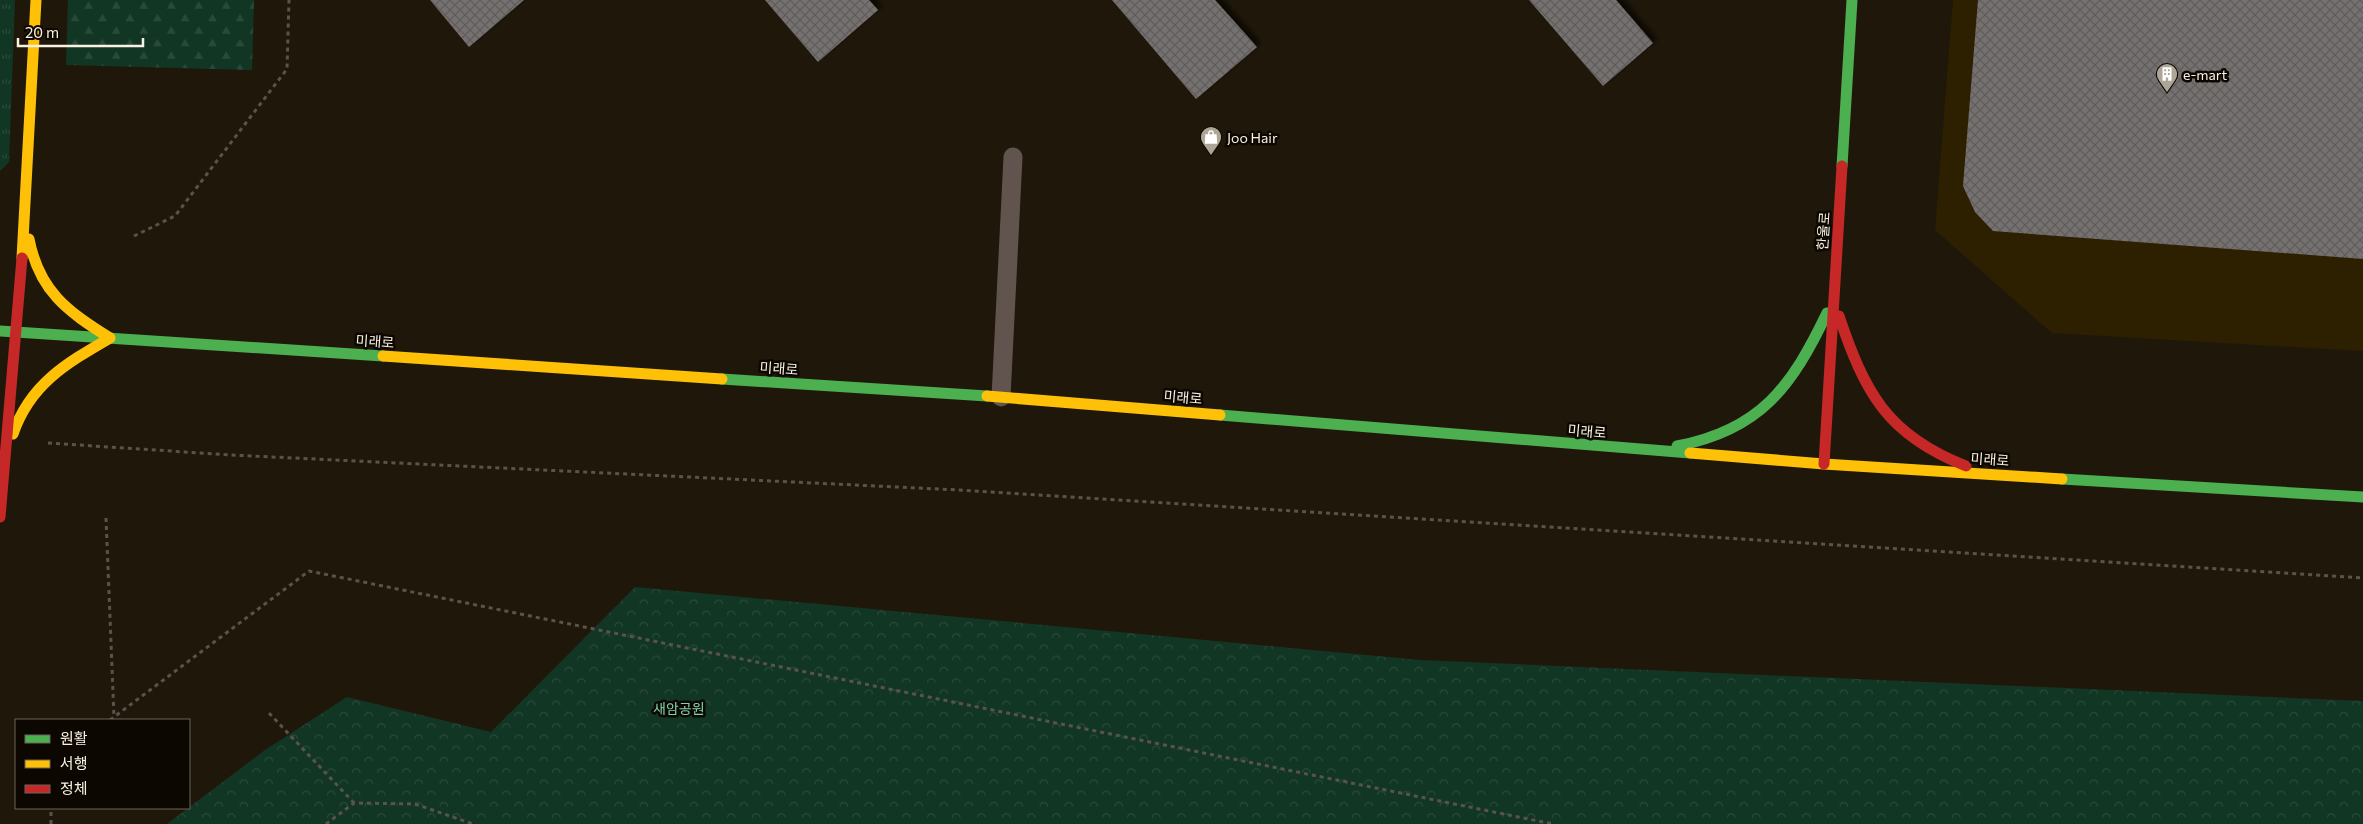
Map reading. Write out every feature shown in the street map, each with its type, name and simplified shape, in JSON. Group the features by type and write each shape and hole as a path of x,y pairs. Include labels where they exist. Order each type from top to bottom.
{"main road":[{"path":"0,517 26,208 36,0"},
{"name":"한울로","path":"1824,464 1852,0"},
{"path":"4,472 15,425 35,391 67,363 110,338 71,313 45,286 31,255 26,208"},
{"path":"1647,451 1700,443 1742,424 1783,389 1809,350 1834,300"},
{"path":"1834,300 1851,354 1872,396 1907,436 1947,460 1996,474"},
{"name":"미래로","path":"0,331 1001,397 1647,451 2363,498"}],"lane":[{"path":"1001,397 1012,157"}],"path":[{"path":"134,236 176,216 287,68 288,0"},
{"path":"38,443 231,455 959,490 2363,578"},
{"path":"106,518 114,717"},
{"path":"111,719 309,571 1553,824"},
{"path":"268,712 354,803"},
{"path":"326,824 354,803 415,804 473,824"},
{"path":"51,809 51,824"}],"shaded area":[{"name":"e-mart","path":"1953,0 2363,0 2363,351 2052,333 1935,230"}],"green space":[{"path":"0,0 15,0 9,162 0,171"},
{"path":"68,0 254,0 252,70 66,65"},
{"name":"새암공원","path":"635,587 1420,660 2363,701 2363,824 167,824 187,809 190,809 190,807 265,750 347,697 491,732"}],"building":[{"path":"430,0 524,0 469,47"},
{"path":"765,0 869,0 878,10 818,62"},
{"path":"1112,0 1215,0 1257,47 1196,99"},
{"path":"1529,0 1616,0 1653,43 1603,86"},
{"name":"e-mart","path":"1978,0 2363,0 2363,259 1993,231 1975,212 1963,186"}],"traffic: fast":[{"path":"1842,166 1852,0"},
{"path":"1677,446 1706,439 1731,429 1752,416 1770,401 1801,362 1827,313"},
{"path":"0,331 383,356"},
{"path":"722,379 987,396"},
{"path":"1220,415 1690,453"},
{"path":"2062,479 2363,497"}],"traffic: slow":[{"path":"22,258 36,0"},
{"path":"13,434 29,401 40,388 65,366 110,338 68,309 57,298 40,273 29,239"},
{"path":"383,356 722,379"},
{"path":"987,396 1220,415"},
{"path":"1690,453 1824,464 2062,479"}],"traffic: jam":[{"path":"1824,464 1842,166"},
{"path":"0,517 22,258"},
{"path":"1839,316 1859,368 1883,408 1898,425 1916,440 1939,454 1966,466"}],"place":[{"name":"e-mart","path":"2167,93"},
{"name":"Joo Hair","path":"1211,156"}]}
